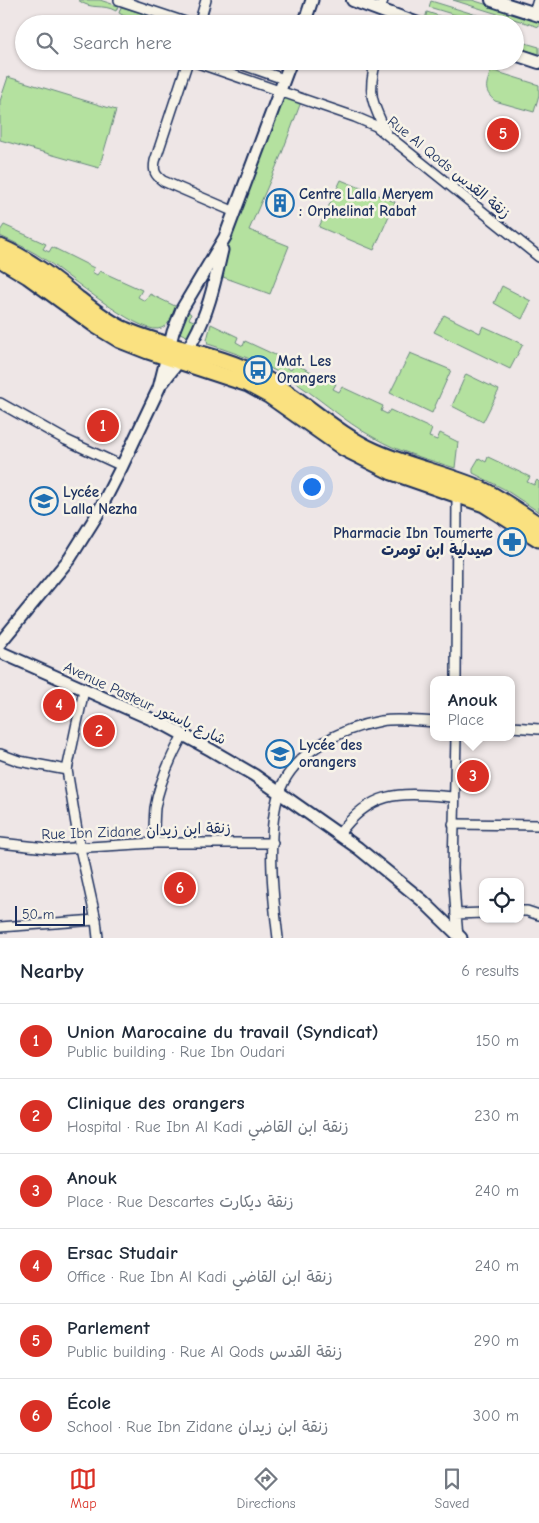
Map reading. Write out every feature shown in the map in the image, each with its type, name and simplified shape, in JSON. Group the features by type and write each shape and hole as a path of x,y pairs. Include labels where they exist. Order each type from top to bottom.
{"main road":[{"path":"492,0 536,14"},
{"path":"357,1 385,12"},
{"path":"524,57 539,62"},
{"path":"0,247 36,266 90,308 117,326 175,354 248,384 270,396 344,448 392,472 484,504 539,539"},
{"path":"0,259 28,276 106,332 130,345 233,364 259,375 288,392 371,450 409,465 459,480 482,490 539,525"}],"street":[{"path":"119,0 164,15"},
{"path":"202,15 206,0"},
{"path":"307,15 312,0"},
{"path":"536,14 538,0"},
{"path":"187,70 155,161 154,171 163,181 235,212"},
{"name":"Rue Al Qods زنقة القدس","path":"217,70 355,117 376,126 539,257"},
{"path":"258,70 284,79"},
{"path":"175,354 199,329 212,294 225,237 288,70"},
{"path":"374,70 371,81 372,98 386,135"},
{"path":"0,643 70,558 97,515 175,354 182,309 225,237"},
{"path":"0,403 66,440 122,466"},
{"path":"456,676 457,494"},
{"name":"Avenue Pasteur شارع باستور","path":"0,652 183,735 229,760 279,792 338,834 396,879 459,936"},
{"path":"84,690 67,770 98,938"},
{"path":"278,938 273,884 272,842 279,792 286,777 317,747 348,730 382,721 430,722"},
{"path":"515,727 539,729"},
{"path":"154,843 157,802 174,752 183,735"},
{"path":"456,741 453,797 453,869 459,936"},
{"path":"0,754 20,762 67,770"},
{"path":"338,834 358,812 375,800 404,795 453,797"},
{"path":"453,824 539,825"},
{"name":"Rue Ibn Zidane زنقة ابن زيدان","path":"0,843 49,849 154,843 272,842"},
{"path":"524,911 539,915"},
{"path":"456,914 479,913"},
{"path":"0,927 96,920"}],"green space":[{"path":"78,0 100,0 118,6 116,11 106,7 88,5"},
{"path":"453,0 472,0 520,15 501,15"},
{"path":"431,1 477,15 455,15 429,7"},
{"path":"121,7 148,15 124,15 119,13"},
{"path":"524,16 539,21 539,27 524,22"},
{"path":"524,43 539,47 539,54 524,50"},
{"path":"491,70 539,85 539,95 534,112 495,101 487,90"},
{"path":"8,77 116,110 99,168 0,140 0,101"},
{"path":"282,93 301,102 282,153 249,230 289,246 270,294 223,277 229,236"},
{"path":"341,180 395,202 374,250 319,227"},
{"path":"4,225 46,244 43,249 49,252 52,247 94,268 92,272 97,275 100,271 142,290 138,297 145,301 150,294 177,307 168,324 158,329 148,328 134,322 42,257 0,236 0,231"},
{"path":"502,286 531,301 522,319 494,303"},
{"path":"187,311 191,314 189,319 194,321 197,316 200,318 189,337 180,333"},
{"path":"444,315 480,333 483,326 523,344 510,369 434,332"},
{"path":"211,324 238,337 236,342 243,346 245,341 286,360 283,366 291,370 295,364 336,384 333,389 339,392 342,387 383,406 381,411 387,414 390,410 432,429 429,437 437,440 440,433 458,442 455,468 392,447 351,424 299,385 279,373 249,359 208,344 207,340"},
{"path":"410,353 451,370 432,413 390,393"},
{"path":"466,374 499,390 483,422 452,406"},
{"path":"488,457 530,477 527,482 534,485 537,480 539,482 539,512 504,489 473,473 473,468 479,458 486,462"}],"place":[{"name":"Parlement","path":"503,134"},
{"name":"Centre Lalla Meryem : Orphelinat Rabat","path":"280,203"},
{"name":"Mat. Les Orangers","path":"258,370"},
{"name":"Union Marocaine du travail (Syndicat)","path":"103,426"},
{"name":"Lycée Lalla Nezha","path":"44,501"},
{"name":"Pharmacie Ibn Toumerte صيدلية ابن تومرت","path":"512,542"},
{"name":"Ersac Studair","path":"59,705"},
{"name":"Clinique des orangers","path":"99,731"},
{"name":"Lycée des orangers","path":"280,754"},
{"name":"Anouk","path":"473,776"},
{"name":"École","path":"180,888"}]}
